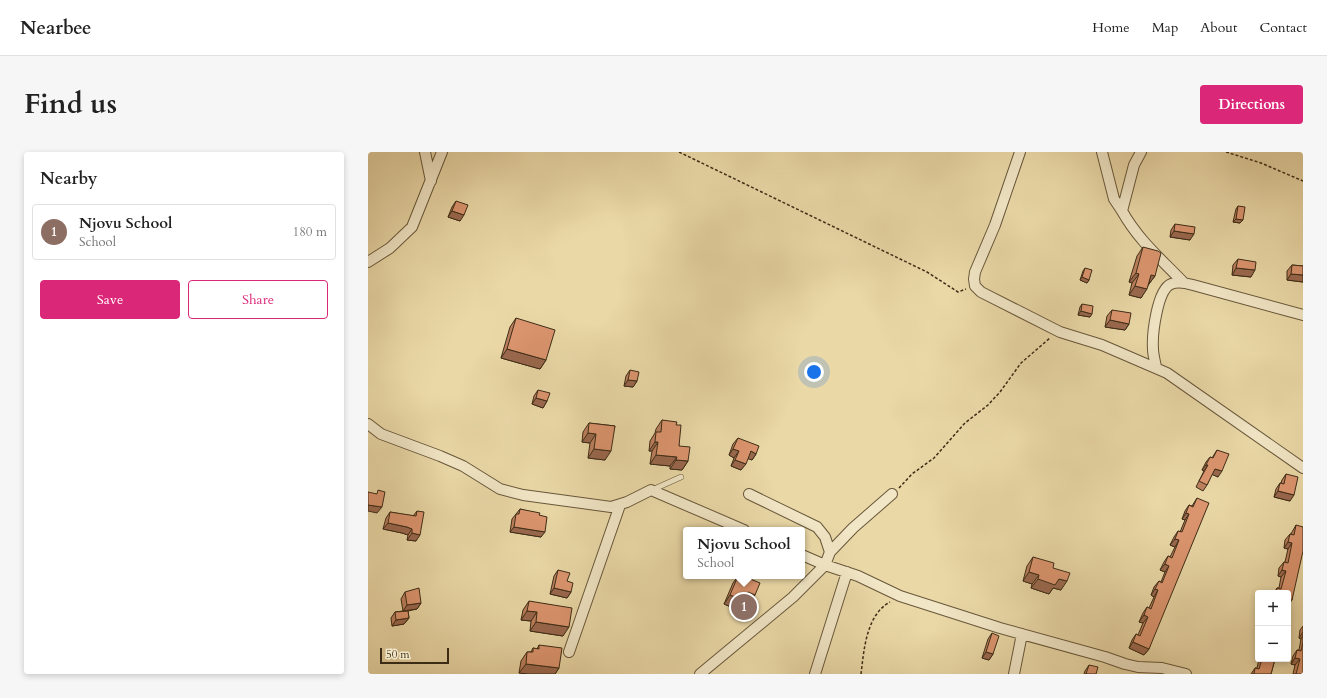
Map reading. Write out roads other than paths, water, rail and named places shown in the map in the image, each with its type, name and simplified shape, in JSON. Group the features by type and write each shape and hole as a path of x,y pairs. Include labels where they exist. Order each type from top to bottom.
{"street":[{"path":"425,152 431,182"},
{"path":"368,262 390,248 412,227 442,152"},
{"path":"1020,152 995,225 976,272 974,279 975,286 981,292 1060,332 1102,345 1130,358 1156,367 1179,381 1303,468"},
{"path":"1102,152 1112,193 1133,231 1147,248 1184,283"},
{"path":"1122,211 1134,165 1141,152"},
{"path":"1156,367 1153,349 1153,333 1161,299 1165,289 1170,284 1184,283 1303,314"},
{"path":"368,424 380,434 458,463 500,489 523,495 600,507 620,505 652,490 737,527"},
{"path":"749,494 817,526 825,536 830,552"},
{"path":"700,674 793,597 825,566 830,552 853,528 892,494"},
{"path":"569,652 620,505"},
{"path":"805,556 825,566 847,572 900,596 1022,634 1091,652 1125,664 1138,667 1162,668 1186,674"},
{"path":"815,674 847,572"},
{"path":"1014,674 1022,634"}],"lane":[{"path":"652,490 681,477"}],"place":[{"name":"Njovu School","path":"744,607"}]}
